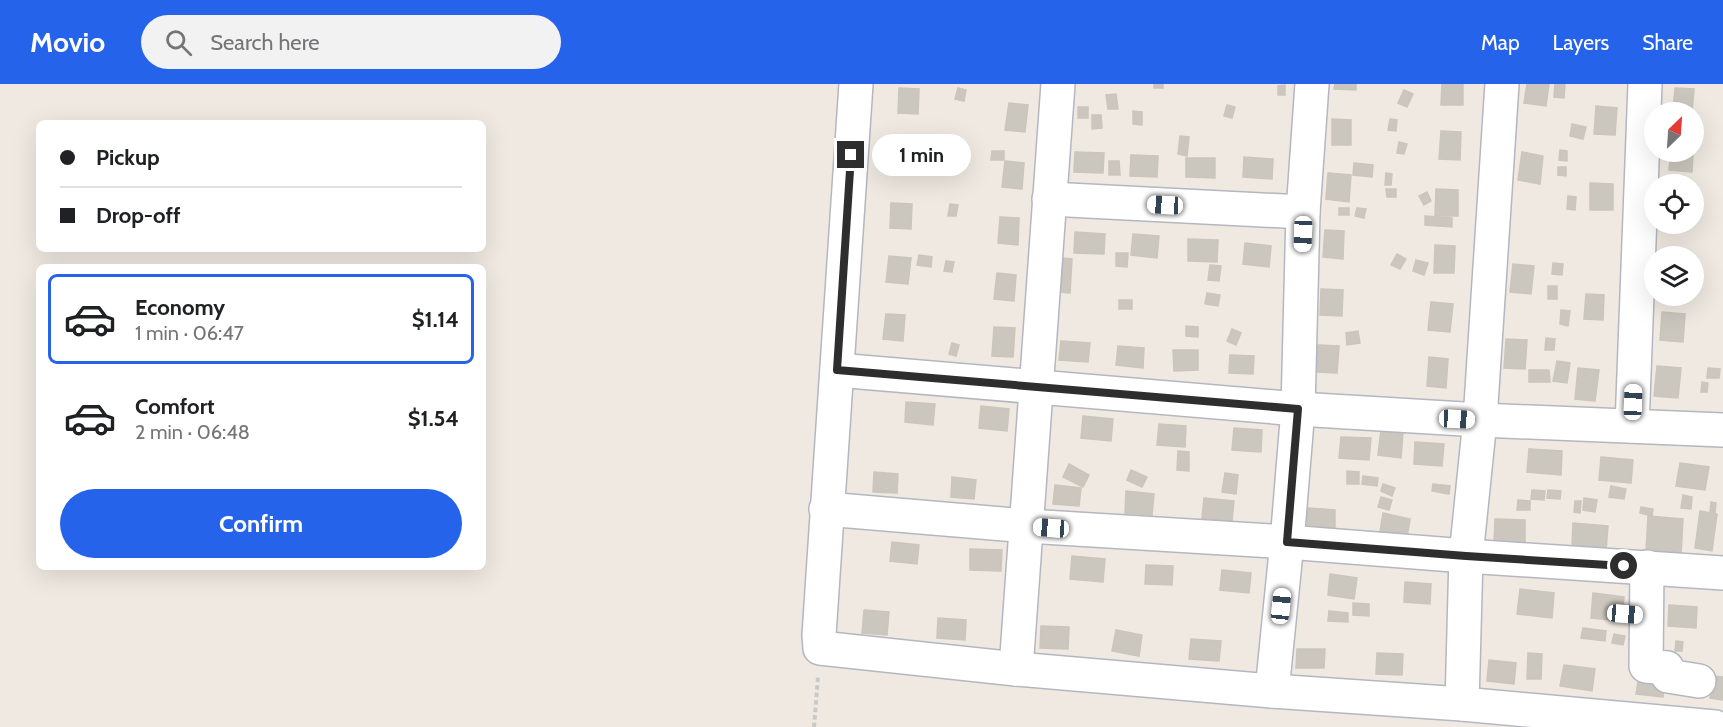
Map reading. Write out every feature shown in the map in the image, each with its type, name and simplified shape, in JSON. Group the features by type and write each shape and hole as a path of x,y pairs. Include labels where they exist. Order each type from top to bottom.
{"street":[{"path":"856,84 826,509 820,648 1016,669 1272,691 1462,704 1647,724 1715,727"},
{"path":"1016,669 1058,84"},
{"path":"1272,691 1298,409 1303,212 1312,84"},
{"path":"1462,704 1466,556 1480,420 1502,84"},
{"path":"1632,426 1645,84"},
{"path":"1049,198 1303,212"},
{"path":"837,370 1298,409 1480,420 1723,430"},
{"path":"826,509 1027,526 1723,573"},
{"path":"1647,567 1646,666 1667,668 1668,676 1699,681"}],"path":[{"path":"814,727 820,648"}],"building":[{"path":"1154,84 1163,84 1163,88 1154,88"},
{"path":"1335,84 1356,84 1356,90 1334,89"},
{"path":"1442,84 1463,84 1463,105 1441,105"},
{"path":"1527,84 1549,84 1546,106 1524,103"},
{"path":"1555,84 1565,84 1564,98 1554,97"},
{"path":"1285,85 1285,95 1278,95 1278,86"},
{"path":"899,88 919,89 918,114 898,113"},
{"path":"958,88 966,90 964,101 955,99"},
{"path":"1675,88 1694,89 1693,102 1674,102"},
{"path":"1404,90 1413,94 1407,107 1398,103"},
{"path":"1116,94 1118,109 1108,109 1106,95"},
{"path":"1009,103 1028,105 1025,132 1005,130"},
{"path":"1227,105 1235,107 1232,118 1224,116"},
{"path":"1596,106 1617,108 1615,135 1594,134"},
{"path":"1078,107 1088,107 1088,118 1078,118"},
{"path":"1133,111 1142,112 1142,125 1133,124"},
{"path":"1092,115 1101,115 1102,128 1092,129"},
{"path":"1332,119 1351,120 1351,145 1332,145"},
{"path":"1390,119 1397,120 1396,131 1388,130"},
{"path":"1572,124 1586,127 1583,139 1570,136"},
{"path":"1441,131 1461,132 1460,160 1439,159"},
{"path":"1180,136 1189,137 1187,156 1178,154"},
{"path":"1399,142 1407,144 1404,154 1397,153"},
{"path":"895,144 916,146 914,174 893,172"},
{"path":"923,145 931,146 930,158 922,157"},
{"path":"1560,150 1567,151 1567,161 1559,160"},
{"path":"992,151 1004,151 1004,160 991,160"},
{"path":"1075,152 1104,153 1103,173 1074,172"},
{"path":"1522,152 1543,156 1540,184 1518,180"},
{"path":"1131,155 1158,156 1157,177 1130,176"},
{"path":"1244,157 1273,159 1272,179 1243,177"},
{"path":"1186,158 1215,158 1215,178 1186,177"},
{"path":"1005,161 1024,163 1022,189 1002,187"},
{"path":"1109,161 1119,161 1120,175 1109,175"},
{"path":"1670,162 1692,162 1692,172 1669,170"},
{"path":"1354,163 1373,165 1372,177 1353,175"},
{"path":"1558,167 1566,167 1566,176 1558,175"},
{"path":"1328,173 1351,175 1349,202 1326,199"},
{"path":"1386,173 1392,174 1391,185 1385,185"},
{"path":"1590,183 1613,184 1613,210 1590,210"},
{"path":"1386,189 1396,189 1396,197 1387,197"},
{"path":"1436,189 1458,190 1458,216 1435,216"},
{"path":"1427,192 1431,201 1424,205 1419,196"},
{"path":"1568,196 1576,197 1575,210 1567,209"},
{"path":"891,203 912,204 911,229 890,228"},
{"path":"950,204 958,205 956,216 948,216"},
{"path":"1339,208 1349,208 1349,215 1339,215"},
{"path":"1357,208 1366,209 1364,218 1355,216"},
{"path":"1425,216 1452,218 1452,227 1425,225"},
{"path":"1000,217 1019,218 1018,245 998,243"},
{"path":"1325,230 1344,231 1343,259 1323,257"},
{"path":"1075,232 1105,234 1104,254 1074,253"},
{"path":"1133,234 1159,236 1157,258 1131,255"},
{"path":"1188,239 1218,240 1217,262 1188,261"},
{"path":"1245,243 1271,246 1269,267 1243,264"},
{"path":"1435,245 1455,246 1454,273 1434,273"},
{"path":"1116,253 1128,253 1127,267 1116,266"},
{"path":"1397,254 1406,259 1400,269 1391,265"},
{"path":"919,255 932,257 931,267 917,265"},
{"path":"889,256 911,258 908,284 886,282"},
{"path":"1061,258 1072,259 1070,293 1058,292"},
{"path":"1416,260 1428,263 1424,275 1413,271"},
{"path":"946,261 954,262 952,272 944,271"},
{"path":"1553,263 1563,264 1562,275 1552,274"},
{"path":"1513,264 1534,266 1531,294 1510,292"},
{"path":"1210,265 1221,266 1219,281 1208,280"},
{"path":"997,273 1016,275 1014,301 994,299"},
{"path":"1548,286 1557,286 1557,299 1548,299"},
{"path":"1321,289 1343,290 1342,316 1320,315"},
{"path":"1207,293 1220,295 1218,306 1205,304"},
{"path":"1586,294 1604,295 1603,320 1584,319"},
{"path":"1119,300 1132,300 1132,309 1119,309"},
{"path":"1431,302 1453,304 1450,332 1428,330"},
{"path":"1561,310 1570,311 1568,326 1560,324"},
{"path":"1662,312 1685,314 1683,342 1660,340"},
{"path":"886,314 905,315 903,341 883,339"},
{"path":"1186,326 1198,327 1198,337 1186,336"},
{"path":"994,327 1015,328 1013,357 992,356"},
{"path":"1232,329 1241,333 1236,345 1227,341"},
{"path":"1358,331 1360,343 1347,345 1346,333"},
{"path":"1546,338 1555,339 1554,350 1545,350"},
{"path":"1506,339 1527,340 1525,369 1504,368"},
{"path":"1061,341 1090,343 1088,362 1059,360"},
{"path":"952,343 959,345 956,356 949,354"},
{"path":"1318,345 1339,346 1337,373 1317,372"},
{"path":"1118,346 1144,348 1143,368 1116,365"},
{"path":"1173,350 1198,350 1198,370 1174,371"},
{"path":"1230,355 1254,356 1253,374 1229,373"},
{"path":"1429,357 1448,359 1446,388 1427,386"},
{"path":"1557,361 1570,363 1567,383 1553,381"},
{"path":"1657,366 1681,368 1678,398 1654,396"},
{"path":"1578,368 1599,370 1595,401 1575,399"},
{"path":"1708,368 1720,369 1719,378 1707,378"},
{"path":"1529,370 1549,370 1550,382 1529,382"},
{"path":"1702,382 1708,383 1707,392 1701,392"},
{"path":"906,402 935,404 933,425 905,422"},
{"path":"981,406 1009,409 1007,431 979,428"},
{"path":"1083,416 1113,419 1111,441 1081,438"},
{"path":"1159,424 1186,426 1185,447 1157,445"},
{"path":"1234,428 1262,430 1261,452 1232,450"},
{"path":"1381,430 1403,433 1401,458 1378,455"},
{"path":"1341,437 1371,438 1369,460 1339,458"},
{"path":"1415,442 1444,444 1442,466 1414,464"},
{"path":"1529,449 1562,451 1561,475 1527,472"},
{"path":"1178,451 1189,452 1189,471 1177,470"},
{"path":"1601,457 1633,460 1631,483 1599,480"},
{"path":"1680,463 1709,467 1705,490 1676,486"},
{"path":"1069,464 1089,475 1083,487 1063,477"},
{"path":"1131,470 1147,477 1142,487 1127,480"},
{"path":"1347,471 1359,472 1359,484 1347,484"},
{"path":"874,472 898,474 897,493 873,492"},
{"path":"1225,473 1238,475 1236,494 1222,492"},
{"path":"1363,476 1378,478 1377,486 1362,484"},
{"path":"952,477 976,480 974,499 951,497"},
{"path":"1383,484 1395,488 1392,496 1381,491"},
{"path":"1433,484 1450,486 1449,494 1432,491"},
{"path":"1055,485 1081,488 1079,506 1053,504"},
{"path":"1611,486 1626,489 1624,499 1609,497"},
{"path":"1532,490 1545,491 1544,500 1531,499"},
{"path":"1548,490 1561,491 1560,499 1547,498"},
{"path":"1126,491 1154,494 1152,515 1125,513"},
{"path":"1683,495 1692,497 1691,509 1681,508"},
{"path":"1381,497 1392,500 1389,510 1378,507"},
{"path":"1204,498 1234,501 1232,521 1202,518"},
{"path":"1584,498 1597,500 1595,512 1583,510"},
{"path":"1518,500 1530,501 1530,510 1517,510"},
{"path":"1575,501 1581,501 1580,513 1574,512"},
{"path":"1711,502 1716,503 1715,513 1710,512"},
{"path":"1641,507 1653,509 1652,516 1640,513"},
{"path":"1308,508 1335,510 1335,528 1307,527"},
{"path":"1700,511 1717,514 1712,551 1695,548"},
{"path":"1383,513 1410,519 1407,537 1380,532"},
{"path":"1648,516 1683,519 1681,555 1646,552"},
{"path":"1495,519 1525,520 1525,544 1494,543"},
{"path":"1573,523 1608,526 1606,550 1572,547"},
{"path":"892,542 919,545 917,564 890,561"},
{"path":"970,549 1002,550 1001,571 970,570"},
{"path":"1072,556 1105,559 1103,582 1070,579"},
{"path":"1146,565 1173,566 1172,585 1145,584"},
{"path":"1222,570 1251,573 1249,593 1220,590"},
{"path":"1330,574 1357,578 1354,599 1328,595"},
{"path":"1405,582 1431,584 1430,604 1404,602"},
{"path":"1520,589 1554,593 1552,618 1517,614"},
{"path":"1593,593 1624,597 1621,621 1591,618"},
{"path":"1353,603 1369,604 1369,616 1353,615"},
{"path":"1669,605 1697,607 1696,628 1668,626"},
{"path":"864,610 889,612 887,635 862,633"},
{"path":"1329,611 1348,613 1348,622 1328,621"},
{"path":"938,618 966,620 965,640 937,638"},
{"path":"1041,626 1069,627 1068,649 1040,648"},
{"path":"1583,628 1606,631 1605,641 1581,638"},
{"path":"1116,630 1142,635 1139,656 1112,651"},
{"path":"1614,634 1625,636 1623,645 1612,643"},
{"path":"1191,639 1221,641 1219,661 1189,659"},
{"path":"1676,641 1683,642 1682,651 1675,651"},
{"path":"1297,649 1325,649 1324,668 1296,668"},
{"path":"1377,653 1403,654 1402,675 1376,674"},
{"path":"1528,653 1542,654 1541,679 1527,679"},
{"path":"1489,660 1516,663 1514,684 1487,681"},
{"path":"1564,665 1595,669 1592,691 1560,686"},
{"path":"1640,669 1666,673 1663,697 1636,694"},
{"path":"1713,676 1723,677 1723,700 1710,698"}],"route":[{"path":"851,155 837,370 1298,409 1287,542 1624,566"}]}
